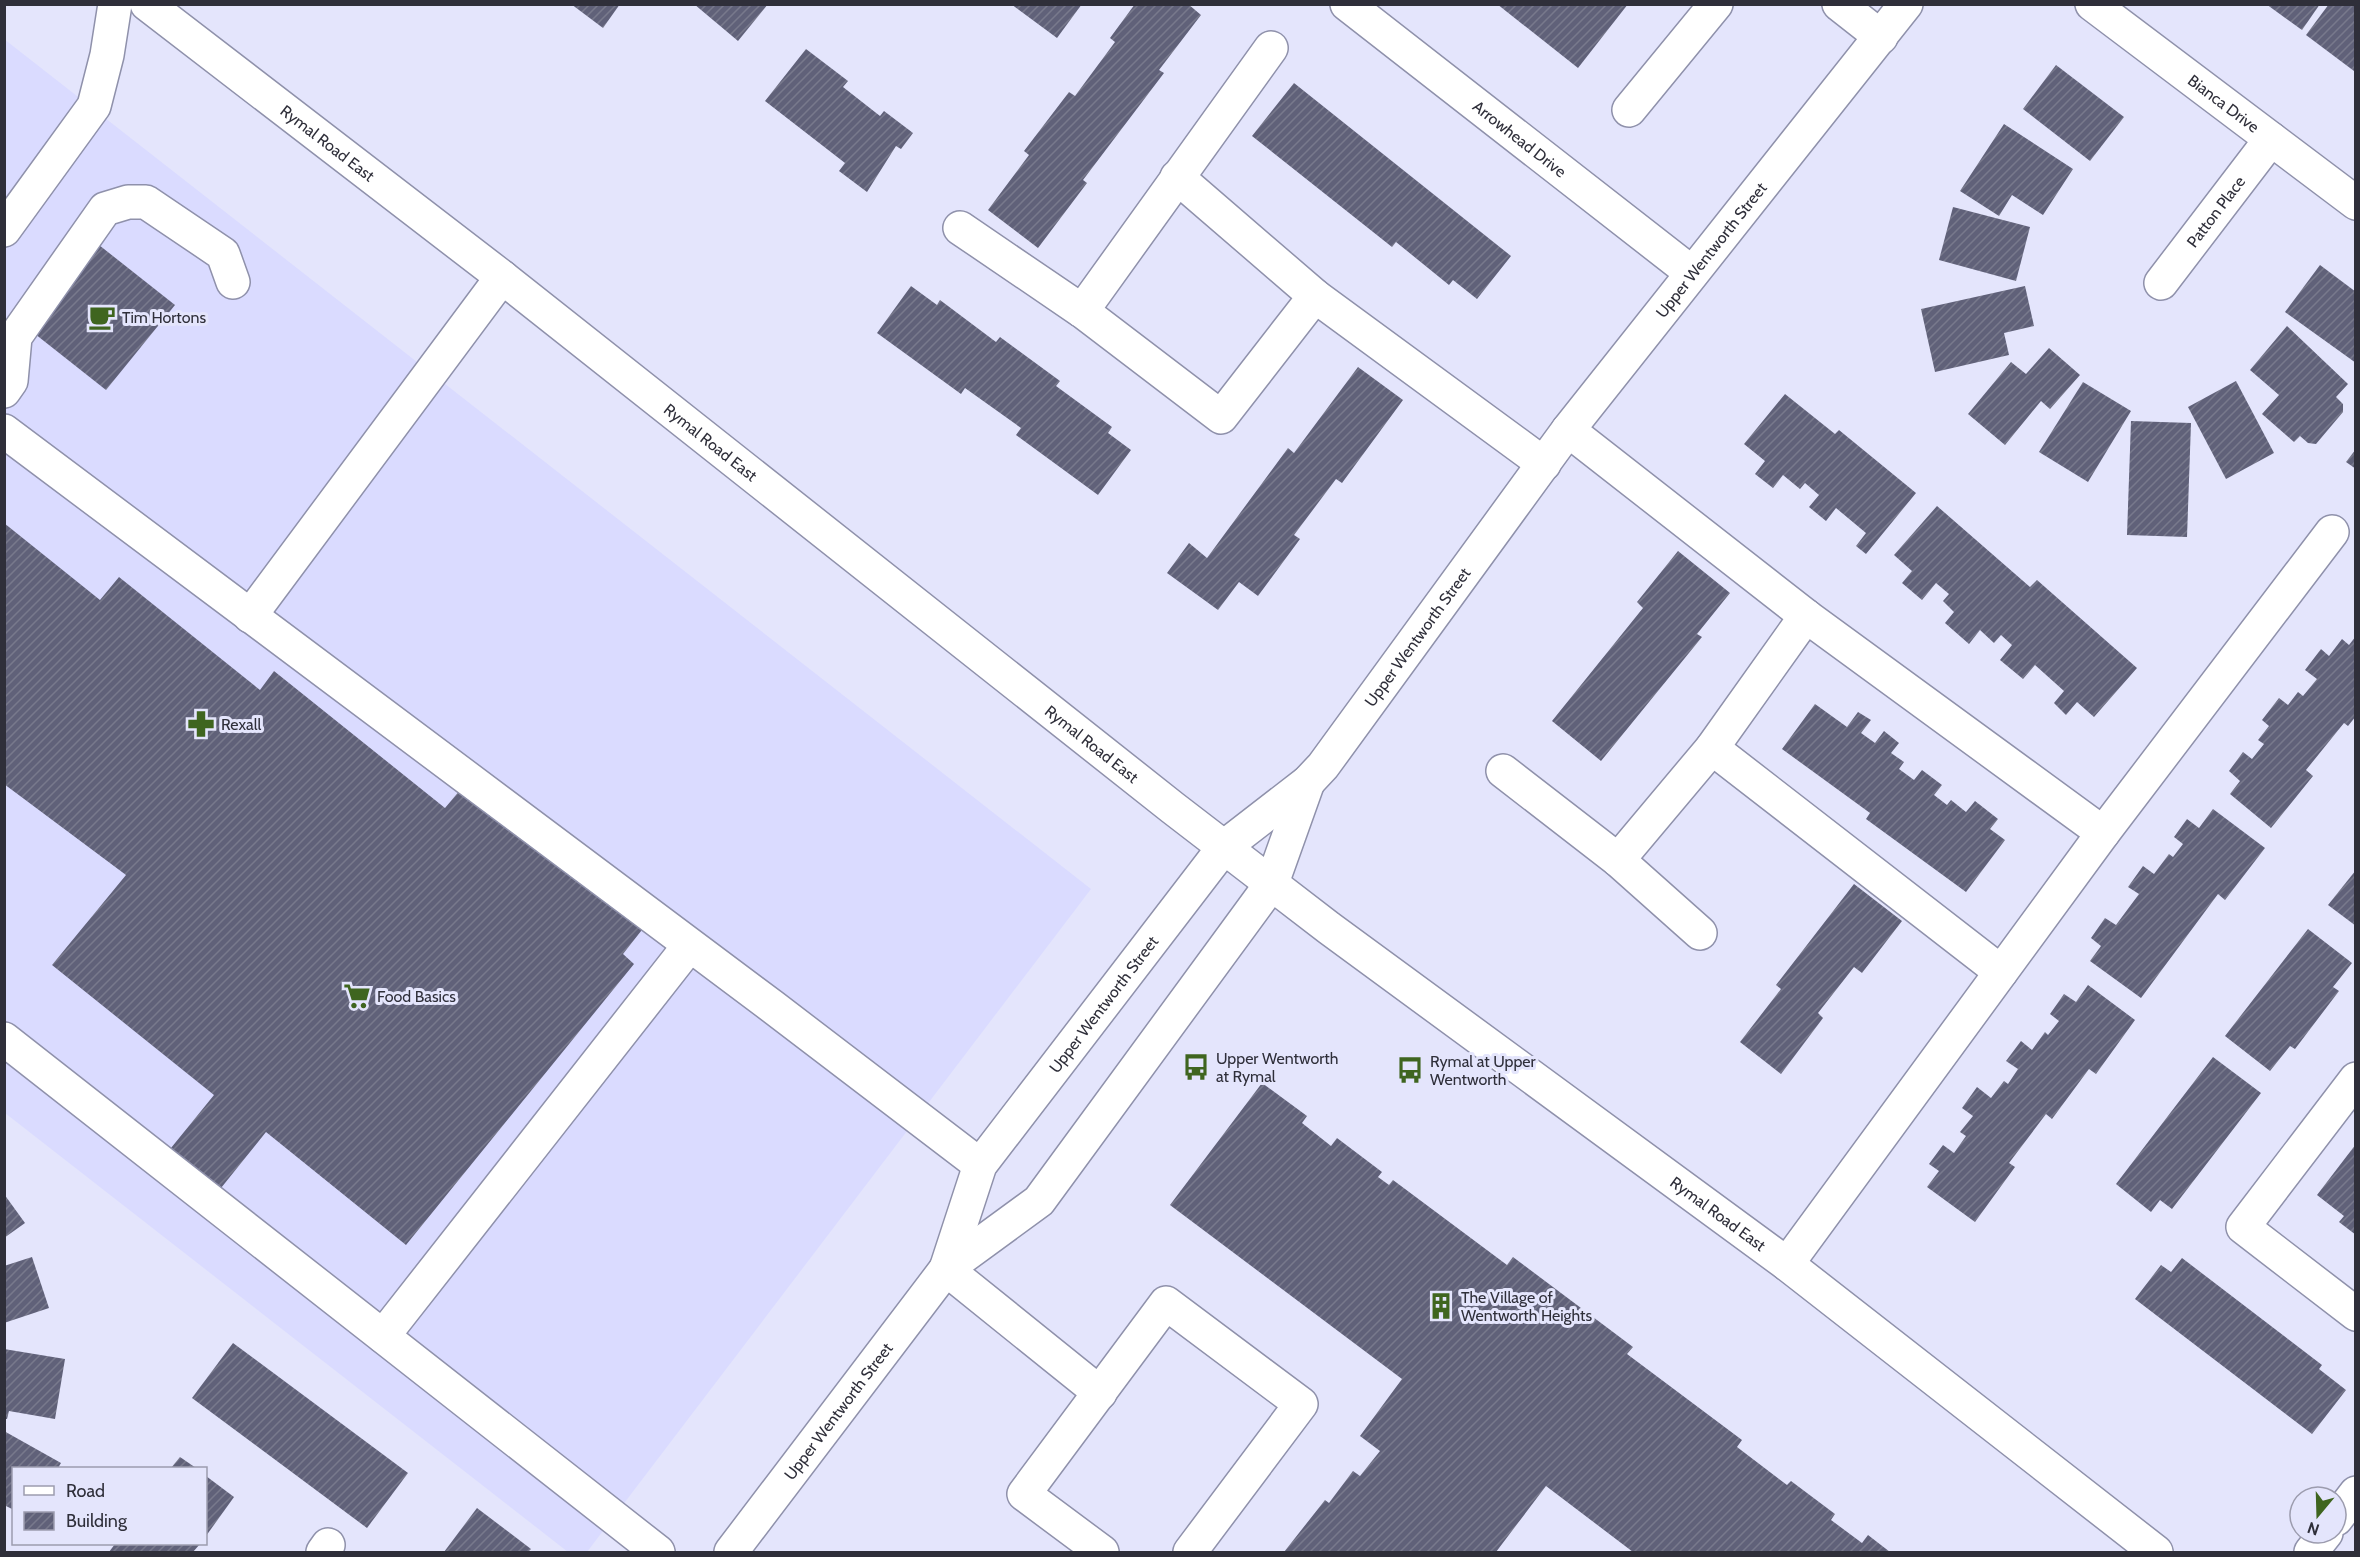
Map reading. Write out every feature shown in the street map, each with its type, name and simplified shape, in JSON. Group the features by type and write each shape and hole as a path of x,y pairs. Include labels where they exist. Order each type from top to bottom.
{"main road":[{"path":"4,230 94,106 107,55 115,4"},
{"name":"Rymal Road East","path":"147,4 502,277 1224,847 1787,1264 2156,1552"},
{"name":"Arrowhead Drive","path":"1347,4 1692,273"},
{"path":"1629,110 1716,4"},
{"path":"1839,4 1881,37"},
{"name":"Upper Wentworth Street","path":"946,1269 980,1165 1224,847 1308,782 1323,766 1568,430 1906,4"},
{"name":"Bianca Drive","path":"2092,4 2355,203"},
{"path":"1082,311 1271,48"},
{"name":"Patton Place","path":"2161,283 2271,139"},
{"path":"1177,177 1315,296 1544,464"},
{"path":"4,391 11,381 15,337 105,209 128,202 146,202 223,254 233,282"},
{"path":"960,228 1082,311 1221,417 1315,296"},
{"path":"250,616 502,277"},
{"path":"1568,430 1806,616 2103,833"},
{"path":"4,431 773,1007 980,1165"},
{"path":"1787,1264 2103,833 2332,532"},
{"path":"1618,860 1712,748 1806,616"},
{"path":"1712,748 2001,972"},
{"path":"1503,771 1618,860 1700,933"},
{"path":"1272,883 1308,782"},
{"name":"Upper Wentworth Street","path":"731,1552 946,1269 1039,1201 1272,883"},
{"path":"383,1336 689,946"},
{"path":"4,1039 658,1552"},
{"path":"2355,1079 2243,1227 2355,1314"},
{"path":"946,1269 1100,1393"},
{"path":"1102,1552 1024,1494 1166,1304 1301,1404 1190,1552"}],"shaded area":[{"path":"4,39 1091,889 587,1552 568,1552 5,1113"}],"building":[{"path":"571,4 620,4 603,28"},
{"path":"694,4 768,4 738,41"},
{"path":"1011,4 1082,4 1057,38"},
{"path":"1135,4 1188,4 1201,15 1159,70 1164,73 1083,180 1087,183 1038,248 988,210 1029,155 1024,151 1069,92 1075,96 1115,42 1110,38"},
{"path":"1497,4 1628,4 1578,68"},
{"path":"2266,4 2320,4 2302,30"},
{"path":"2329,4 2356,4 2354,71 2306,35"},
{"path":"806,49 848,81 843,87 880,116 884,111 913,133 901,149 896,146 867,192 839,171 845,163 765,101"},
{"path":"2056,65 2124,117 2090,161 2023,109"},
{"path":"1294,83 1511,256 1477,299 1453,280 1449,285 1396,242 1392,247 1252,136"},
{"path":"2004,124 2073,169 2043,215 2012,195 1999,216 1960,191"},
{"path":"1953,207 2030,227 2016,281 1939,260"},
{"name":"Tim Hortons","path":"99,245 175,305 106,390 30,330"},
{"path":"2320,265 2356,292 2356,363 2285,312"},
{"path":"911,286 937,305 940,300 996,342 1000,337 1060,381 1056,386 1112,427 1108,433 1131,450 1098,495 1016,435 1021,428 965,388 961,394 877,333"},
{"path":"2025,286 2034,326 2004,333 2009,355 1935,372 1921,309"},
{"path":"2287,326 2348,384 2336,397 2343,404 2343,412 2316,444 2308,443 2300,436 2294,442 2262,414 2279,395 2250,370"},
{"path":"2049,348 2080,375 2050,409 2041,401 2005,445 1968,414 2011,362 2026,374"},
{"path":"1358,367 1403,400 1342,483 1336,479 1294,535 1300,539 1258,596 1239,582 1218,610 1167,573 1189,543 1207,558 1288,448 1294,453"},
{"path":"2236,381 2274,453 2226,479 2188,407"},
{"path":"2083,382 2131,411 2088,482 2039,452"},
{"path":"1785,394 1835,434 1839,430 1916,493 1866,554 1856,546 1866,533 1836,508 1826,521 1809,507 1819,495 1805,483 1800,489 1783,475 1773,488 1755,474 1765,461 1744,444"},
{"path":"2131,421 2191,423 2187,537 2127,535"},
{"path":"2356,449 2356,469 2346,462"},
{"path":"1937,506 2030,587 2037,580 2137,668 2094,717 2077,702 2066,715 2054,703 2064,691 2035,665 2023,679 2000,660 2012,645 2001,635 1994,643 1980,630 1969,644 1945,623 1954,612 1943,601 1949,594 1936,583 1922,600 1902,583 1912,571 1894,555"},
{"path":"4,523 100,600 119,577 260,690 274,671 445,808 466,783 645,926 623,954 634,964 406,1245 266,1132 221,1188 171,1148 214,1095 52,965 126,875 4,784"},
{"path":"1678,551 1730,593 1697,634 1702,637 1601,761 1552,721 1643,608 1637,602"},
{"path":"2356,636 2356,716 2348,726 2344,723 2306,770 2313,776 2271,828 2230,794 2240,781 2229,771 2243,752 2252,759 2264,744 2258,740 2269,726 2262,720 2279,698 2288,705 2298,692 2303,696 2317,679 2305,670 2321,649 2329,656 2342,639 2349,645"},
{"path":"1815,704 1847,727 1858,712 1871,720 1861,733 1875,743 1884,731 1899,743 1891,753 1904,762 1899,769 1914,780 1922,770 1942,785 1934,795 1947,805 1951,800 1966,812 1975,801 1998,819 1990,829 2005,840 1966,892 1866,819 1870,813 1782,749"},
{"path":"2213,809 2265,848 2225,900 2218,894 2141,998 2090,961 2101,946 2091,938 2105,918 2116,925 2139,894 2128,887 2143,866 2154,874 2169,854 2173,857 2183,844 2174,837 2187,819 2199,828"},
{"path":"2356,870 2356,926 2328,905"},
{"path":"1854,884 1902,921 1862,973 1854,967 1818,1013 1823,1018 1781,1074 1740,1042 1781,989 1776,985"},
{"path":"2308,929 2352,963 2333,987 2339,991 2295,1049 2290,1046 2270,1071 2225,1036"},
{"path":"2088,985 2135,1020 2096,1074 2089,1069 2052,1119 2046,1114 2009,1163 2015,1167 1975,1222 1927,1187 1939,1171 1929,1164 1943,1145 1954,1153 1966,1136 1960,1132 1973,1116 1962,1108 1977,1087 1991,1098 2004,1081 2008,1084 2018,1069 2006,1061 2021,1041 2032,1050 2045,1032 2048,1035 2059,1021 2050,1014 2064,994 2076,1002"},
{"path":"2213,1057 2261,1093 2172,1209 2160,1200 2151,1212 2116,1184"},
{"name":"The Village of Wentworth Heights","path":"1262,1083 1307,1116 1302,1123 1331,1146 1337,1138 1382,1172 1378,1177 1389,1185 1393,1180 1507,1265 1513,1257 1633,1347 1627,1354 1742,1440 1737,1447 1787,1485 1791,1481 1835,1514 1831,1520 1862,1543 1868,1535 1890,1552 1633,1552 1546,1486 1496,1552 1284,1552 1325,1500 1329,1503 1353,1471 1360,1476 1380,1451 1360,1436 1402,1379 1170,1205"},
{"path":"2356,1144 2356,1235 2339,1222 2344,1216 2317,1195"},
{"path":"4,1194 25,1223 4,1238"},
{"path":"32,1257 49,1308 4,1323 4,1266"},
{"path":"2182,1258 2322,1365 2319,1369 2346,1390 2312,1434 2135,1299 2161,1265 2171,1272"},
{"path":"233,1343 408,1473 367,1528 192,1398"},
{"path":"4,1349 65,1359 55,1419 9,1411 7,1419 4,1419"},
{"path":"4,1431 61,1463 59,1467 12,1467 12,1509 4,1505"},
{"path":"180,1457 195,1467 172,1467"},
{"path":"207,1477 234,1497 207,1535"},
{"path":"477,1508 531,1549 528,1552 444,1552"},
{"path":"114,1545 199,1545 193,1552 109,1552"}],"place":[{"name":"Tim Hortons","path":"102,317"},
{"name":"Rexall","path":"201,724"},
{"name":"Food Basics","path":"357,996"},
{"name":"Upper Wentworth at Rymal","path":"1196,1067"},
{"name":"Rymal at Upper Wentworth","path":"1410,1070"},
{"name":"The Village of Wentworth Heights","path":"1441,1306"}]}
